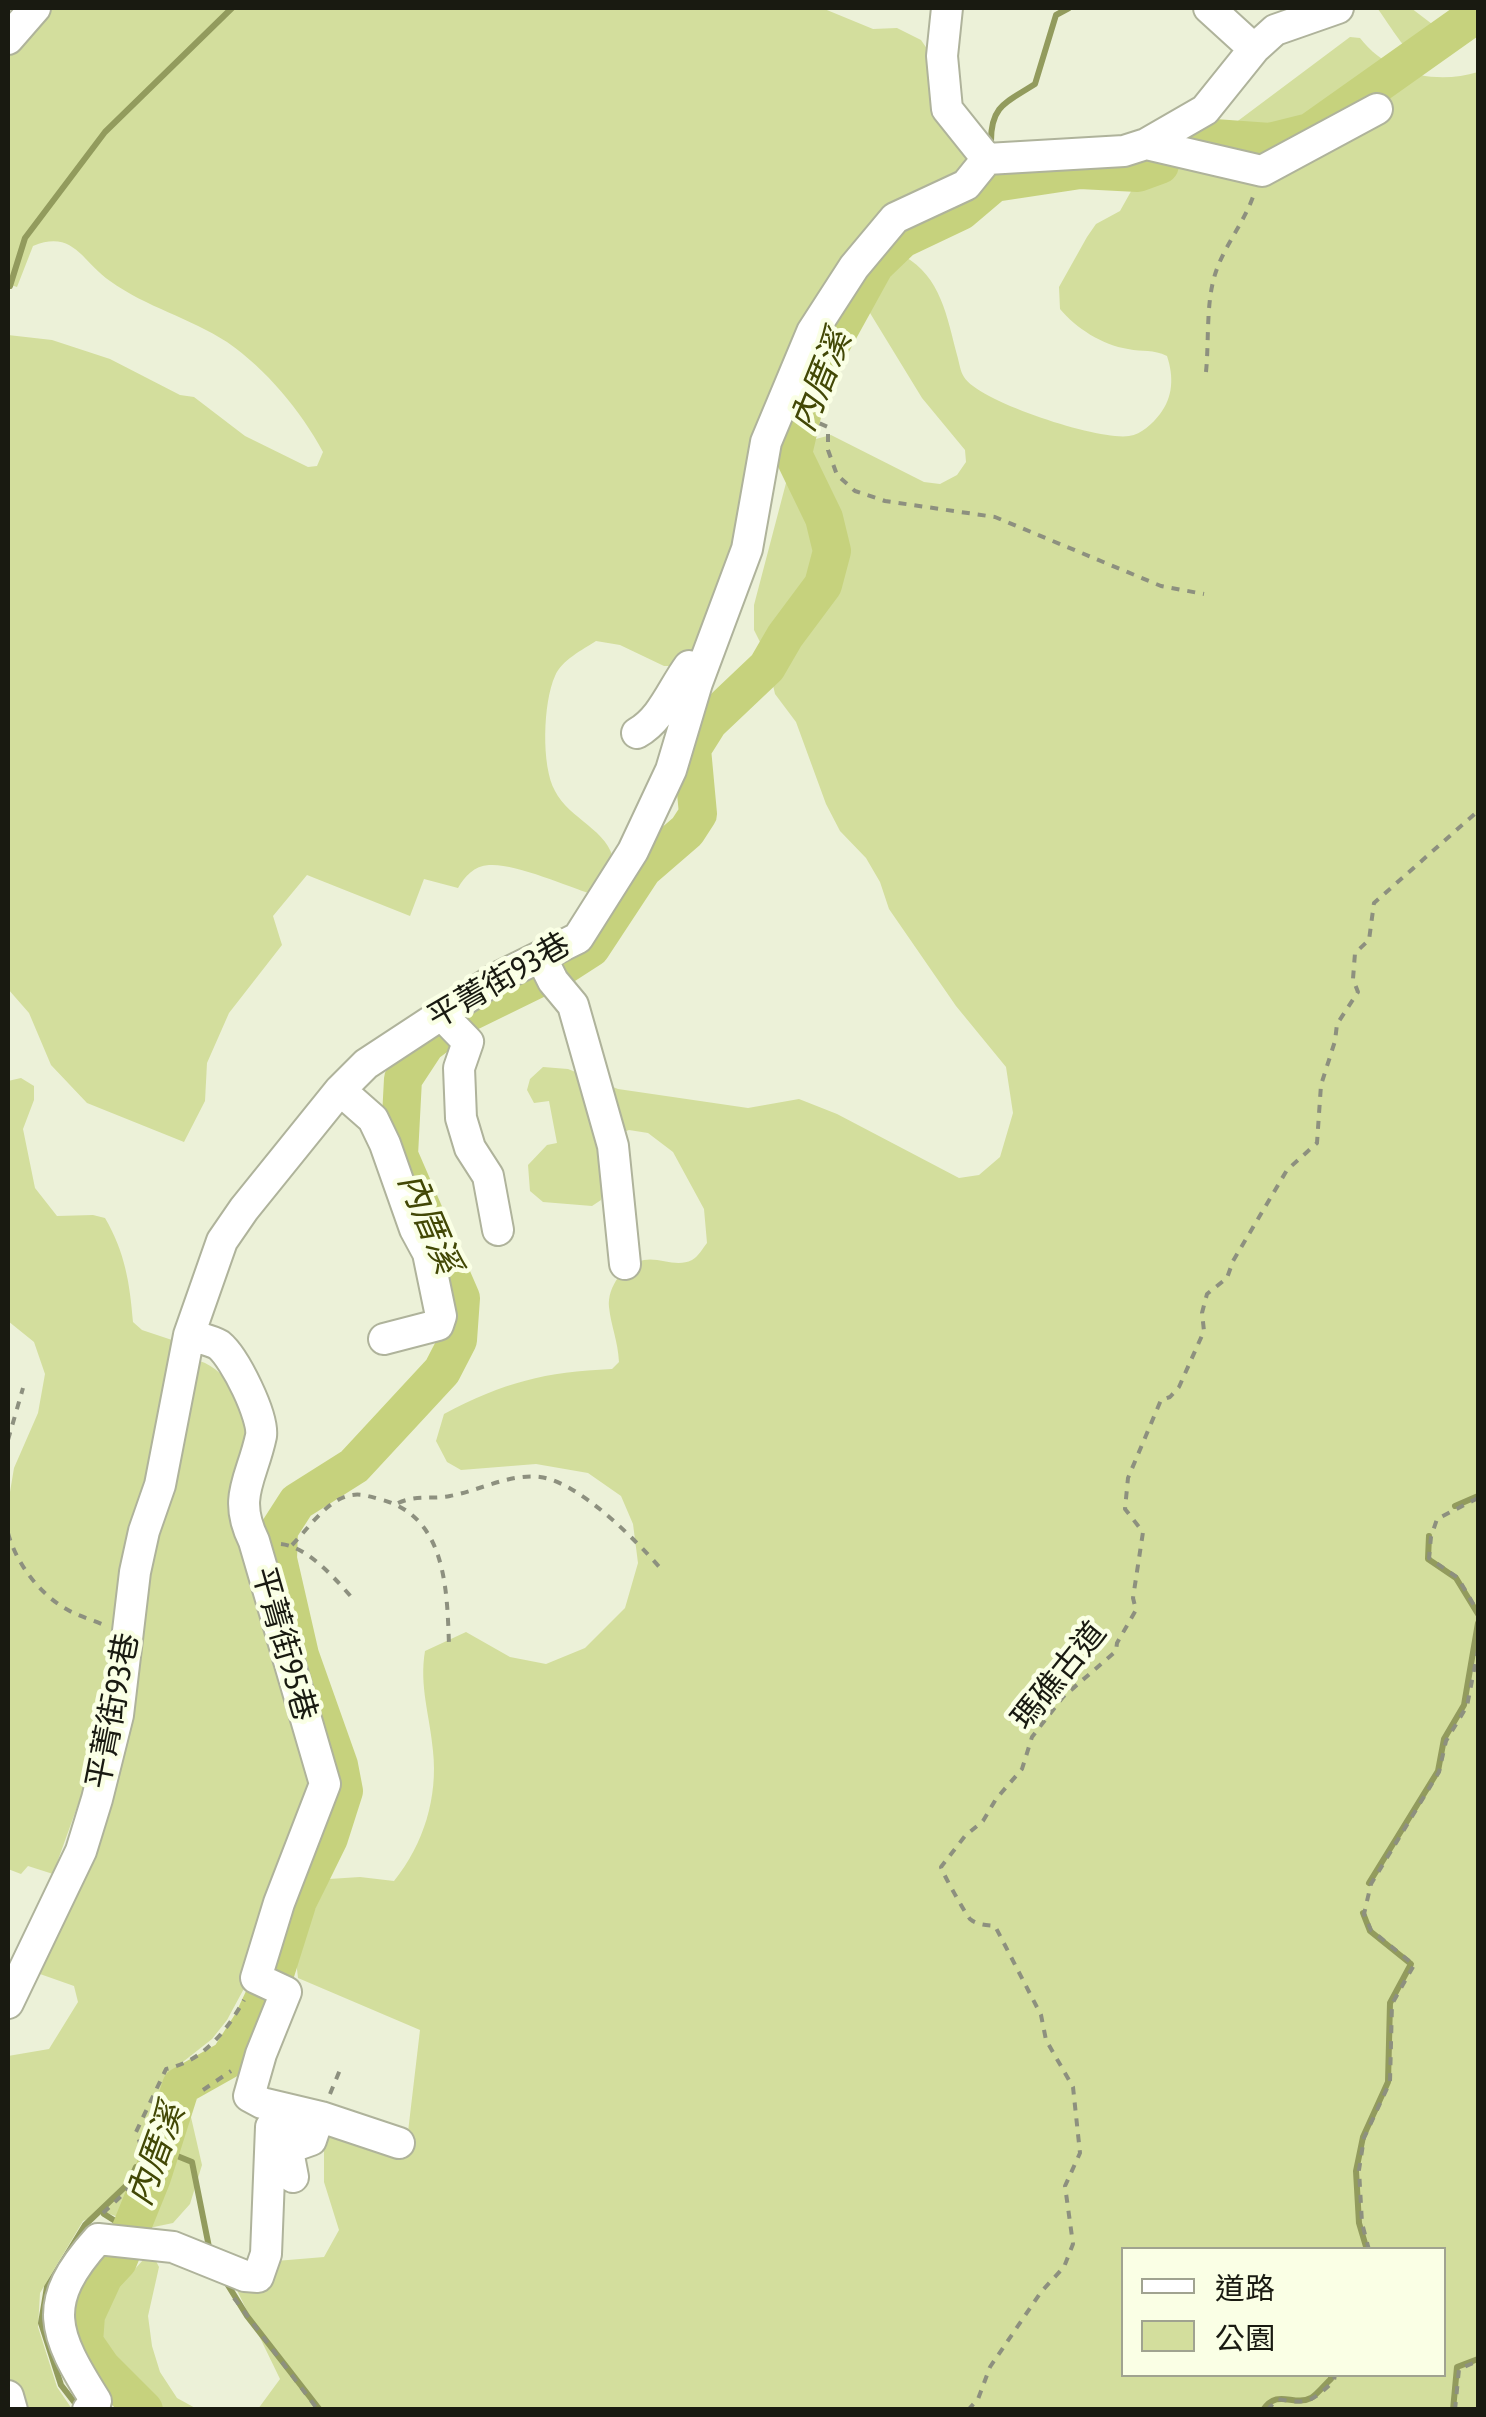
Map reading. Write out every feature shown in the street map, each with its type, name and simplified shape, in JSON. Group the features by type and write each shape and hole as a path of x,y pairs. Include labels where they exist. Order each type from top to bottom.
{"street":[{"path":"8,39 35,8"},
{"path":"947,8 942,56 947,109 987,159 1124,150 1146,144 1205,110 1254,49 1275,30 1338,8"},
{"path":"1209,8 1254,49"},
{"path":"1146,144 1262,171 1376,108"},
{"name":"平菁街93巷","path":"8,2003 82,1851 118,1716 135,1572 160,1485 190,1334 222,1242 244,1208 340,1090 366,1064 497,978 547,969 578,938 633,851 671,770 747,548 766,442 812,332 854,267 895,218 966,185 987,159"},
{"path":"638,734 655,723 669,692 689,666 698,683"},
{"path":"547,969 573,1004 613,1146 625,1264"},
{"path":"440,1013 468,1042 459,1068 462,1118 470,1148 488,1176 505,1221"},
{"path":"340,1090 374,1119 415,1229 428,1253 441,1316 438,1325 384,1340"},
{"name":"平菁街95巷","path":"190,1334 218,1345 237,1368 262,1431 242,1495 244,1521 254,1540 325,1784 279,1902 268,1983 286,1992 249,2096 262,2103 320,2117"},
{"path":"320,2117 398,2143"},
{"path":"98,2407 62,2339 56,2309 68,2278 98,2238 172,2247 246,2276 258,2277 266,2254 271,2127 315,2128 311,2140 294,2146 289,2156 293,2176"},
{"path":"8,2396 12,2410"}],"path":[{"path":"1206,372 1212,282 1221,257 1246,217 1262,171"},
{"path":"810,418 828,427 828,450 838,475 856,491 884,501 995,517 1147,580 1204,594"},
{"name":"瑪礁古道","path":"968,2410 978,2399 990,2367 1041,2292 1064,2267 1074,2244 1064,2196 1080,2153 1073,2088 1046,2040 1041,2015 1019,1968 995,1926 979,1924 967,1916 940,1867 983,1821 1022,1769 1032,1737 1062,1697 1116,1651 1116,1643 1136,1610 1133,1598 1143,1532 1124,1508 1128,1478 1161,1400 1174,1393 1189,1367 1204,1331 1202,1313 1207,1294 1227,1278 1233,1261 1288,1170 1317,1143 1321,1085 1336,1041 1337,1024 1358,992 1353,979 1354,953 1369,940 1374,903 1478,812"},
{"path":"8,1440 23,1388"},
{"path":"398,1503 416,1496 446,1497 539,1476 560,1483 604,1512 661,1569"},
{"path":"355,1601 292,1545 338,1499 357,1493 398,1503 426,1529 447,1579 449,1645"},
{"path":"1478,1498 1437,1519 1430,1558 1458,1578 1478,1612"},
{"path":"8,1533 12,1551 27,1574 64,1609 128,1636"},
{"path":"1369,2247 1362,2223 1358,2170 1364,2138 1390,2082 1392,2004 1414,1965 1371,1930 1364,1914 1371,1884 1440,1772 1446,1741 1467,1706 1478,1650"},
{"path":"196,2058 232,2020"},
{"path":"320,2117 342,2064"},
{"path":"232,2294 246,2318 318,2410"},
{"path":"1455,2410 1459,2369 1478,2361"},
{"path":"1267,2410 1278,2399 1312,2401 1334,2377"}],"green space":[{"path":"41,8 822,8 873,29 897,28 921,40 932,56 974,165 849,264 749,503 703,642 676,666 664,666 620,645 596,641 558,670 548,701 545,734 550,780 561,801 605,841 614,862 592,894 526,871 489,865 471,872 458,888 424,879 410,916 307,875 273,916 282,945 229,1013 207,1063 205,1101 184,1142 87,1103 51,1065 29,1013 8,989 8,335 52,340 110,359 180,395 194,397 245,436 308,467 317,466 323,452 281,392 241,353 213,334 124,290 68,245 47,242 33,246 17,287 8,284 8,50"},
{"path":"1377,8 1411,8 1432,24 1446,25 1478,8 1478,35 1447,54 1420,57 1403,45"},
{"path":"1350,37 1360,38 1384,60 1413,73 1445,77 1478,72 1478,2409 258,2409 280,2379 233,2282 276,2261 324,2257 339,2230 324,2182 324,2126 406,2149 420,2030 298,1978 295,1952 329,1879 394,1881 421,1836 431,1803 434,1768 424,1689 425,1651 466,1632 510,1657 546,1664 585,1648 625,1608 638,1563 633,1524 621,1496 588,1473 536,1464 461,1470 447,1462 436,1441 444,1414 525,1381 612,1369 619,1362 609,1299 618,1278 630,1266 644,1260 692,1260 707,1243 704,1209 673,1152 648,1133 629,1130 601,1140 601,1200 592,1206 543,1202 530,1191 528,1165 547,1145 557,1143 549,1101 534,1103 527,1090 530,1079 543,1067 568,1069 618,1089 748,1108 799,1099 837,1114 959,1178 979,1175 1000,1157 1013,1113 1006,1067 956,1006 889,909 866,858 840,831 796,722 775,694 766,654 754,630 754,605 791,464 812,440 831,435 924,482 940,484 957,475 966,462 965,450 922,398 870,313 878,279 889,265 904,256 934,287 946,313 964,377 974,387 1041,418 1114,436 1129,436 1154,421 1170,394 1167,356 1109,344 1090,335 1060,309 1059,287 1087,237 1096,224 1120,211 1134,186 1175,168"},
{"path":"21,1078 34,1086 34,1100 23,1129 35,1188 57,1216 105,1218 125,1269 133,1322 142,1330 175,1341 118,1649 90,1771 53,1874 28,1866 21,1874 8,1869 8,1504 14,1468 38,1413 45,1374 34,1342 8,1321 8,1081"},
{"path":"194,1360 205,1363 225,1379 245,1415 248,1439 229,1499 230,1515 250,1559 313,1793 247,1983 212,2039 179,2065 202,2165 190,2204 173,2223 149,2228 104,2212 83,2221 40,2293 38,2327 57,2387 72,2409 8,2410 8,2056 49,2049 78,2002 74,1986 40,1974 42,1948 145,1568"},
{"path":"143,2260 156,2261 159,2267 148,2316 160,2372 177,2398 197,2409 150,2409 109,2361 92,2333 97,2311"}],"waterway":[{"path":"10,286 25,238 105,132 232,8"},
{"path":"991,141 994,119 1002,106 1035,84 1056,15 1069,8"},
{"name":"內厝溪","path":"1185,145 1200,137 1270,142 1310,132 1478,13"},
{"name":"內厝溪","path":"144,2410 102,2368 84,2342 86,2315 104,2276 118,2261 152,2177 181,2086 229,2059 252,2023 275,1974 298,1901 329,1838 344,1791 339,1765 300,1655 278,1559 279,1530 297,1502 354,1466 442,1371 458,1340 461,1298 399,1155 403,1079 426,1044 466,1014 560,968 591,948 643,869 687,831 698,814 692,749 709,722 767,667 823,585 832,551 824,518 793,454 803,411 827,352 875,265 902,239 961,211 994,183 1080,170 1138,173 1160,165"},
{"path":"994,172 994,183"},
{"path":"1455,1506 1478,1496"},
{"path":"1429,1536 1428,1559 1456,1578 1478,1614"},
{"path":"1369,1883 1438,1771 1444,1739 1464,1705 1478,1623"},
{"path":"1363,1913 1370,1931 1411,1964 1390,2003 1388,2082 1363,2137 1356,2171 1359,2223 1366,2247"},
{"path":"147,2152 160,2149 192,2162 210,2252"},
{"path":"78,2407 61,2385 41,2323 47,2287 85,2225 129,2183 136,2167"},
{"path":"104,2214 128,2229"},
{"path":"226,2282 247,2316 320,2410"},
{"path":"1453,2410 1457,2367 1478,2359"},
{"path":"1263,2410 1274,2400 1311,2398 1331,2377"}]}
